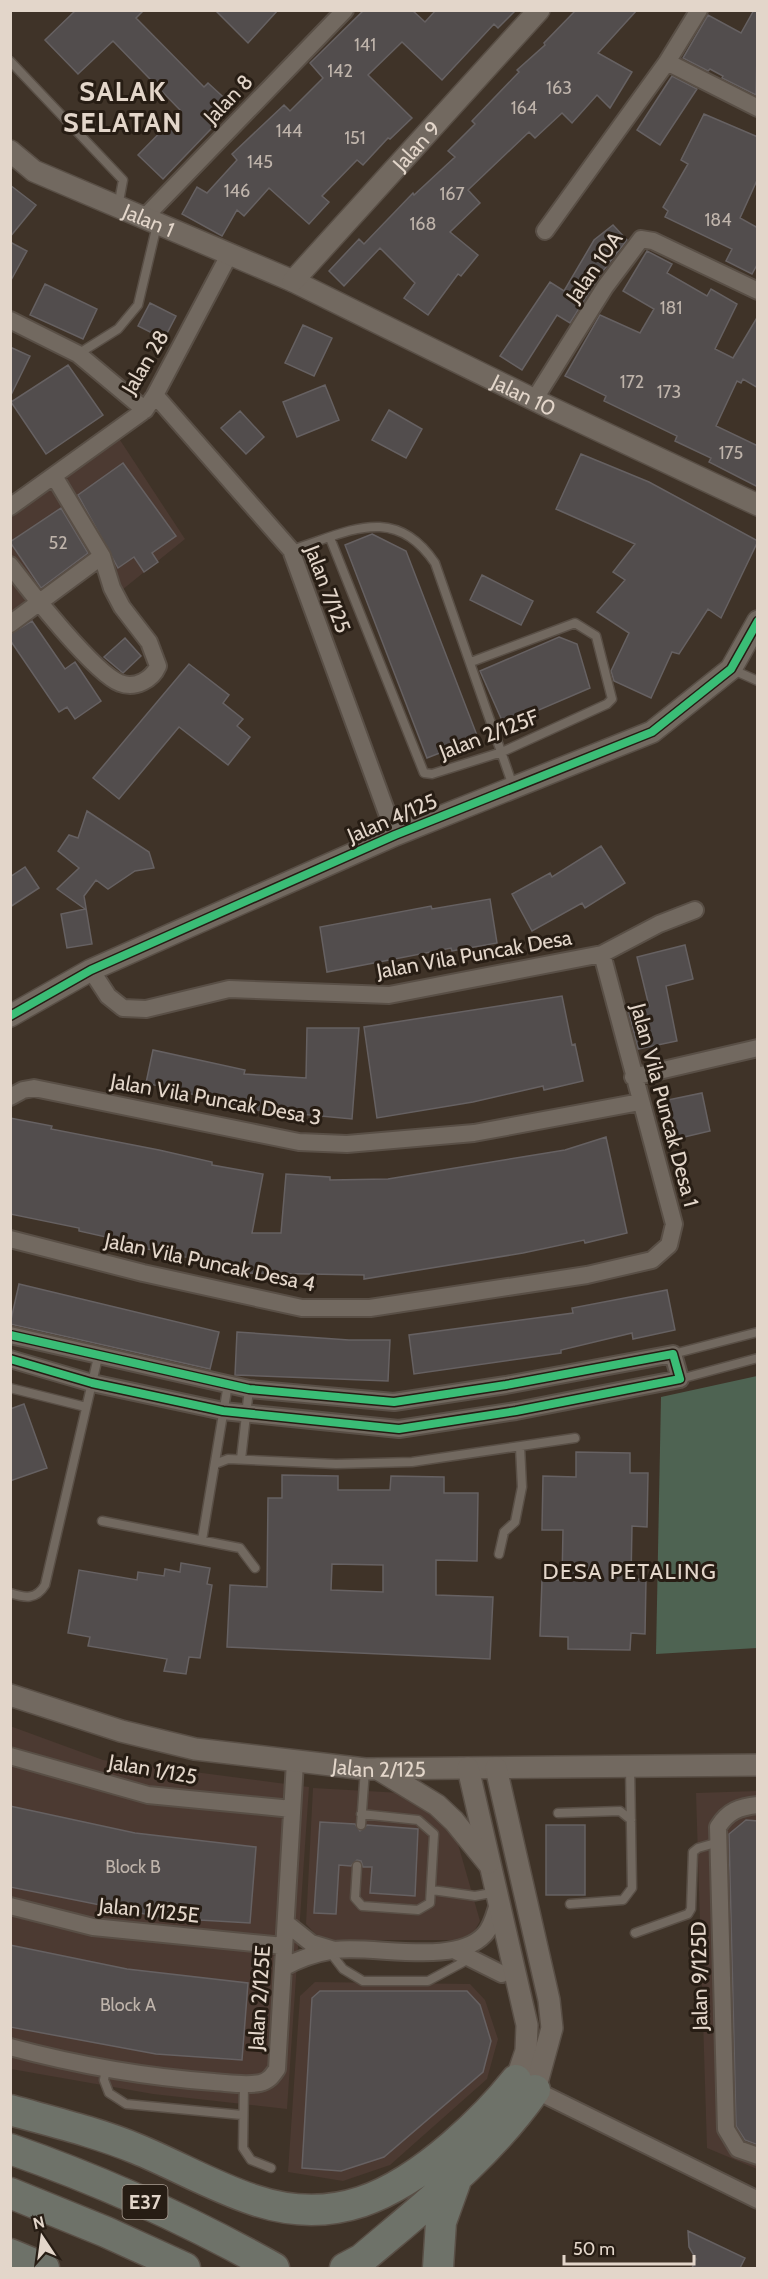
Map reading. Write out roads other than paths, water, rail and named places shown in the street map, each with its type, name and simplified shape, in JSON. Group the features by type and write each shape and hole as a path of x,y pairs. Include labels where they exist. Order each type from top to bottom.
{"highway":[{"path":"10,2110 135,2148 253,2200 295,2210 316,2210 376,2198 407,2182 525,2085"},
{"path":"354,2264 458,2177 518,2115 525,2085"},
{"name":"E37","path":"10,2149 64,2167 171,2214 274,2268"},
{"path":"438,2268 444,2207 458,2177"},
{"name":"E37","path":"10,2193 185,2268"},
{"path":"10,2254 44,2268"}],"street":[{"name":"Jalan 8","path":"150,222 345,10"},
{"name":"Jalan 9","path":"293,280 539,10"},
{"path":"545,231 667,62 699,10"},
{"path":"667,62 758,108"},
{"name":"Jalan 1","path":"10,151 34,171 150,222 293,280"},
{"name":"Jalan 10A","path":"534,400 605,287 641,239 653,241 758,291"},
{"name":"Jalan 28","path":"10,507 145,410 229,255"},
{"name":"Jalan 10","path":"293,280 534,400 758,505"},
{"path":"10,320 78,354 145,410"},
{"name":"Jalan 7/125","path":"155,395 291,550 396,835"},
{"path":"10,565 39,605 114,680 132,685 152,677 158,666 157,657 117,597 102,556 54,476"},
{"path":"10,624 39,605 102,556"},
{"name":"Jalan 4/125","path":"10,1016 91,970 396,835 652,732 731,669 758,621"},
{"name":"Jalan Vila Puncak Desa","path":"91,970 108,996 123,1008 146,1009 229,989 389,995 602,954 659,924 695,910"},
{"name":"Jalan Vila Puncak Desa 1","path":"602,954 674,1224 669,1245 652,1260"},
{"path":"633,1077 758,1048"},
{"name":"Jalan Vila Puncak Desa 3","path":"10,1097 23,1090 34,1088 299,1142 347,1144 474,1133 640,1102"},
{"name":"Jalan Vila Puncak Desa 4","path":"10,1239 143,1273 302,1308 370,1308 588,1275 652,1260"},
{"path":"10,1335 98,1357 249,1389 394,1402 506,1385 673,1354 680,1379 516,1411 399,1429 223,1411 92,1383 10,1359"},
{"name":"Jalan 2/125","path":"10,1695 121,1731 195,1749 295,1762 372,1769 758,1765"},
{"name":"Jalan 1/125","path":"10,1756 116,1788 148,1795 292,1809"},
{"name":"Jalan 2/125E","path":"10,2047 74,2064 191,2080 258,2084 270,2079 277,2069 295,1762"},
{"path":"468,1768 527,2025 525,2085"},
{"path":"496,1768 549,2000 552,2028 525,2085"},
{"path":"372,1769 437,1805 454,1821 491,1868"},
{"name":"Jalan 9/125D","path":"758,1805 744,1806 727,1814 718,1827 726,2129 738,2149 758,2156"},
{"path":"456,1951 484,1936 492,1924 498,1896"},
{"name":"Jalan 1/125E","path":"10,1906 93,1927 284,1946"},
{"path":"286,1923 311,1942 332,1951"},
{"path":"283,1968 295,1960 332,1951 456,1951 502,1974"},
{"path":"525,2085 758,2200"}],"lane":[{"path":"10,61 123,180 118,208"},
{"path":"78,354 118,329 138,305 150,222"},
{"path":"291,550 371,525 389,526 426,549 435,563 514,788"},
{"name":"Jalan 2/125F","path":"330,538 424,773 432,774 502,752 610,702 611,696 596,636 591,631 572,624 471,662"},
{"path":"731,669 758,681"},
{"path":"673,1354 758,1332"},
{"path":"10,1593 35,1596 45,1585 98,1357"},
{"path":"680,1379 758,1358"},
{"path":"202,1540 228,1384"},
{"path":"10,1388 86,1407"},
{"path":"241,1459 249,1389"},
{"path":"216,1464 225,1459 336,1464 412,1462 575,1438"},
{"path":"499,1554 504,1532 515,1522 522,1487 520,1447"},
{"path":"102,1521 240,1548 255,1568"},
{"path":"570,1904 623,1900 632,1888 630,1767"},
{"path":"361,1825 361,1814 372,1769"},
{"path":"558,1813 620,1811 631,1820"},
{"path":"357,1866 355,1899 362,1906 423,1910 430,1903 436,1841 432,1832 418,1820 361,1814"},
{"path":"635,1933 688,1914 691,1909 693,1852 719,1842"},
{"path":"432,1890 475,1896 498,1896"},
{"path":"332,1951 343,1969 363,1981 428,1981 472,1958"},
{"path":"106,2068 104,2080 109,2093 126,2104 242,2115"},
{"path":"244,2084 243,2148 251,2160 271,2168"}],"district":[{"name":"SALAK SELATAN","path":"123,106"},
{"name":"DESA PETALING","path":"630,1571"}]}
